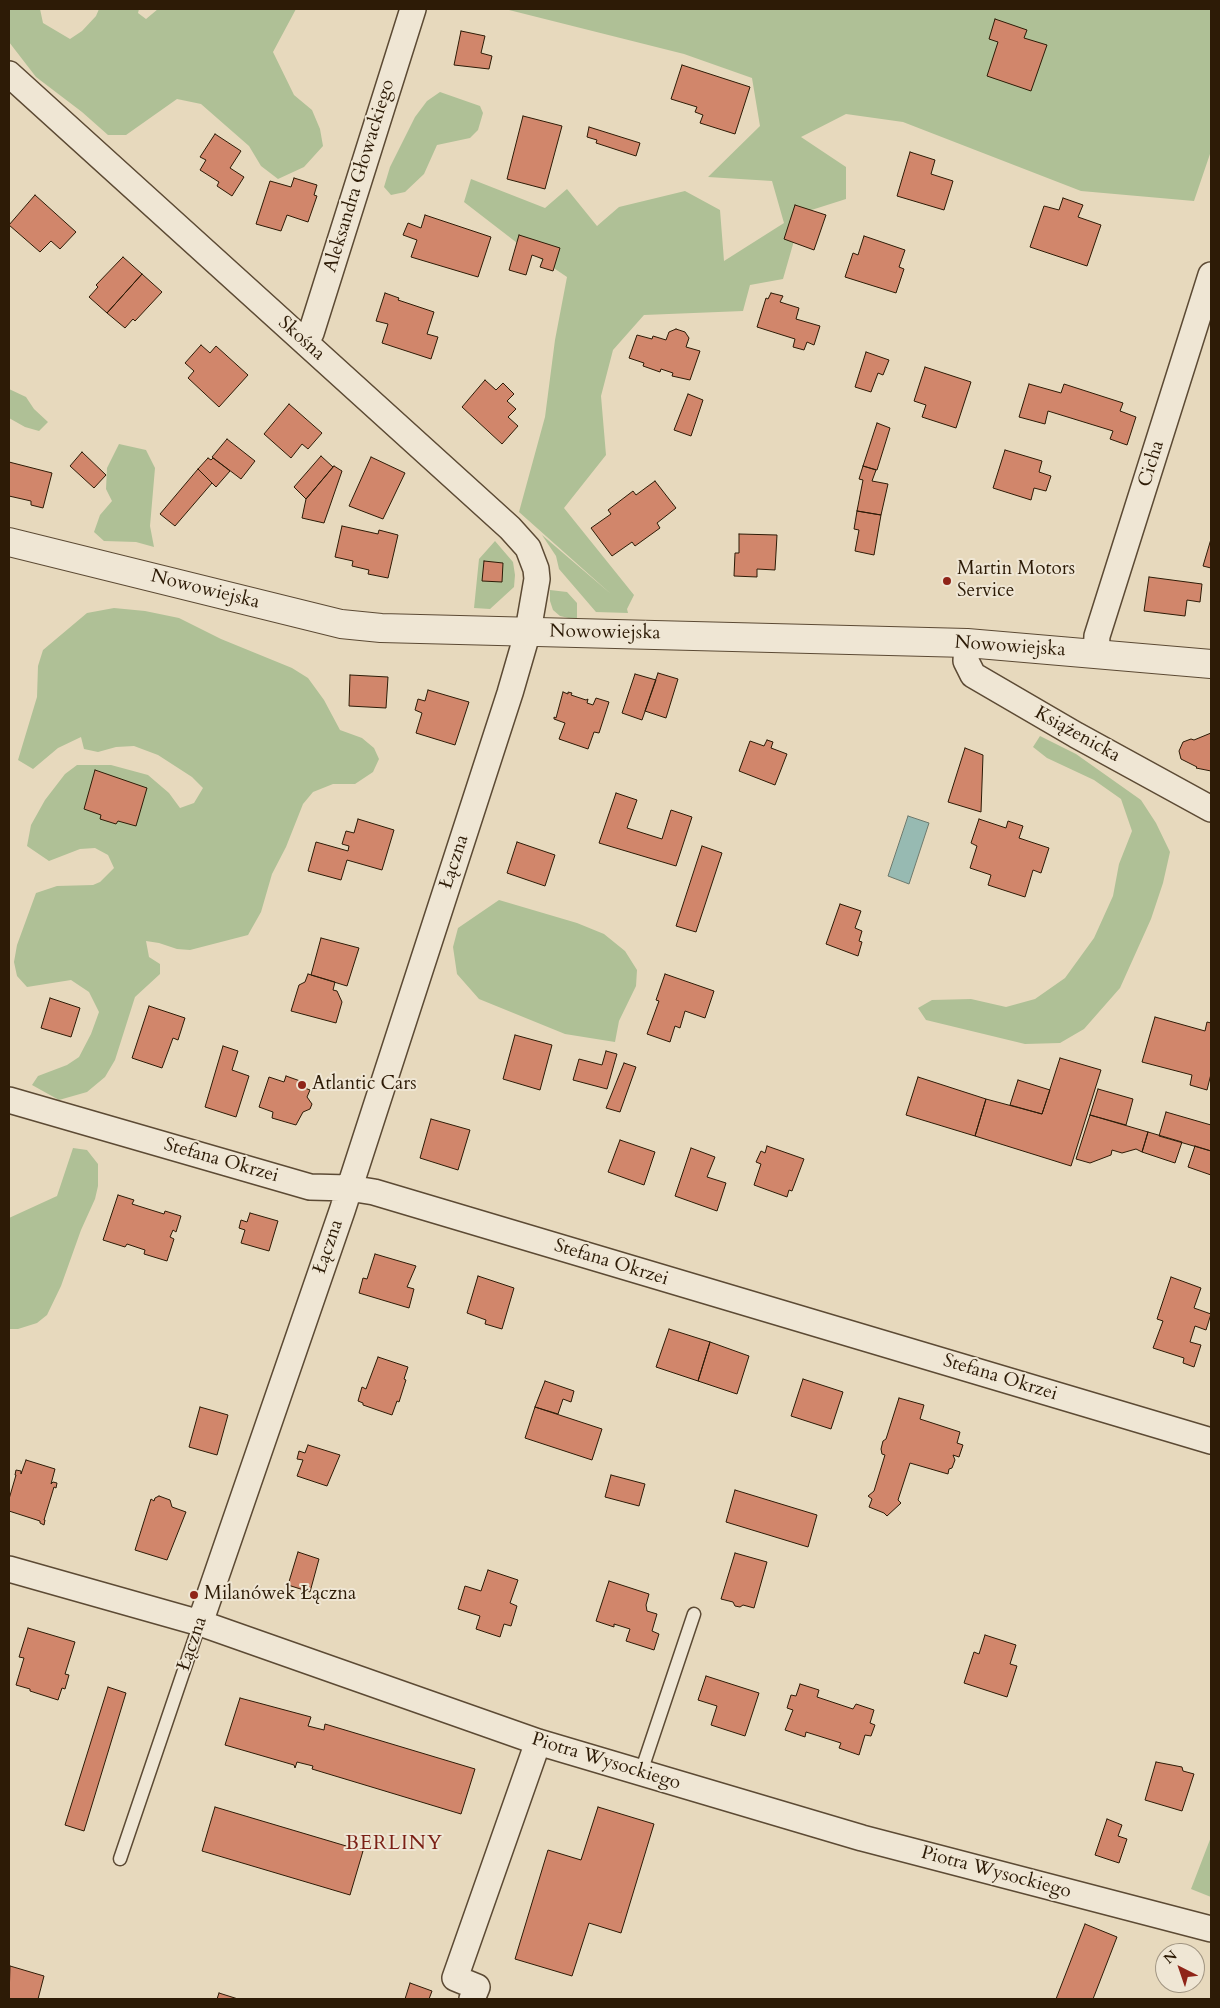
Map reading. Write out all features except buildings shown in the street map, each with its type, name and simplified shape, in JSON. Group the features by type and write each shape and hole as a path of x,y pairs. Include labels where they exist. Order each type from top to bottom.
{"street":[{"name":"Aleksandra Głowackiego","path":"304,342 311,333 413,9"},
{"name":"Skośna","path":"9,74 510,528 528,548 536,569 537,580 528,631"},
{"name":"Cicha","path":"1096,654 1098,636 1211,275"},
{"name":"Nowowiejska","path":"9,542 341,624 381,628 967,643 1211,664"},
{"name":"Łączna","path":"200,1623 348,1188 507,702 528,631"},
{"name":"Książenicka","path":"967,643 966,661 973,675 1076,735 1211,809"},
{"name":"Stefana Okrzei","path":"9,1100 310,1187 348,1188 374,1192 1211,1442"},
{"name":"Piotra Wysockiego","path":"9,1569 200,1623 538,1742 862,1838 1211,1929"},
{"path":"472,1999 476,1987 455,1978 538,1742"}],"lane":[{"path":"641,1772 694,1614"},
{"name":"Łączna","path":"120,1858 200,1623"}],"green space":[{"path":"9,9 40,9 43,23 70,39 82,31 96,16 99,9 139,9 138,13 146,19 158,9 296,9 273,52 294,95 312,110 320,129 323,146 304,167 278,179 261,166 249,146 201,104 177,99 126,135 108,135 82,112 36,77 9,42"},
{"path":"505,9 1211,9 1211,151 1194,201 1081,191 903,122 846,114 801,137 846,167 846,199 802,213 783,279 750,285 743,311 644,315 613,350 601,396 606,455 564,508 634,595 627,609 628,613 596,612 559,569 556,556 542,535 611,594 519,512 545,417 555,340 567,277 521,246 464,202 471,179 545,208 567,189 597,226 619,207 685,191 720,210 724,261 784,223 772,181 708,177 760,126 752,78 684,54"},
{"path":"440,92 480,106 483,113 478,130 470,138 437,145 424,174 405,192 391,195 384,187 390,167 415,117 427,101"},
{"path":"9,389 26,397 34,409 48,422 39,431 25,427 9,418"},
{"path":"119,444 146,450 155,468 150,526 154,547 136,542 104,541 94,532 100,515 112,501 106,489 107,468"},
{"path":"495,541 513,562 514,587 490,609 474,608 479,559"},
{"path":"550,590 567,592 577,603 577,620 560,616 553,610 550,601"},
{"path":"114,608 145,611 179,618 221,639 292,668 308,678 324,700 340,730 362,738 374,748 379,759 373,772 355,784 333,784 313,792 303,804 286,847 272,874 261,912 248,935 190,950 177,949 146,941 149,957 160,964 160,974 135,997 115,1060 105,1077 87,1092 59,1100 32,1085 38,1076 67,1065 79,1057 91,1034 99,1012 89,992 71,980 27,987 17,976 14,962 17,945 36,893 57,886 93,885 100,882 114,868 108,855 95,848 80,849 49,861 27,846 31,825 45,800 65,774 77,765 111,765 148,775 169,793 180,808 194,803 203,788 192,777 158,755 134,746 116,747 98,752 84,749 81,737 58,748 33,769 18,760 37,697 38,666 43,650 87,613"},
{"path":"1040,736 1076,754 1141,800 1156,823 1170,852 1163,883 1151,919 1120,988 1084,1029 1060,1043 1025,1044 926,1020 918,1008 932,1000 971,999 1006,1007 1035,999 1065,978 1094,938 1113,896 1119,864 1132,831 1121,799 1094,780 1047,758 1033,747"},
{"path":"499,900 577,923 604,934 625,951 637,970 636,986 619,1021 615,1042 565,1034 479,999 457,974 453,947 458,928"},
{"path":"73,1148 87,1150 98,1164 98,1186 95,1199 81,1230 61,1286 47,1315 37,1323 18,1329 9,1329 9,1218 57,1196"},
{"path":"1211,1837 1211,1897 1191,1889"}],"water":[{"path":"908,816 929,823 909,884 888,876"}],"place":[{"name":"Martin Motors Service","path":"947,581"},
{"name":"Atlantic Cars","path":"302,1085"},
{"name":"Milanówek Łączna","path":"194,1595"}],"district":[{"name":"BERLINY","path":"394,1844"}]}
